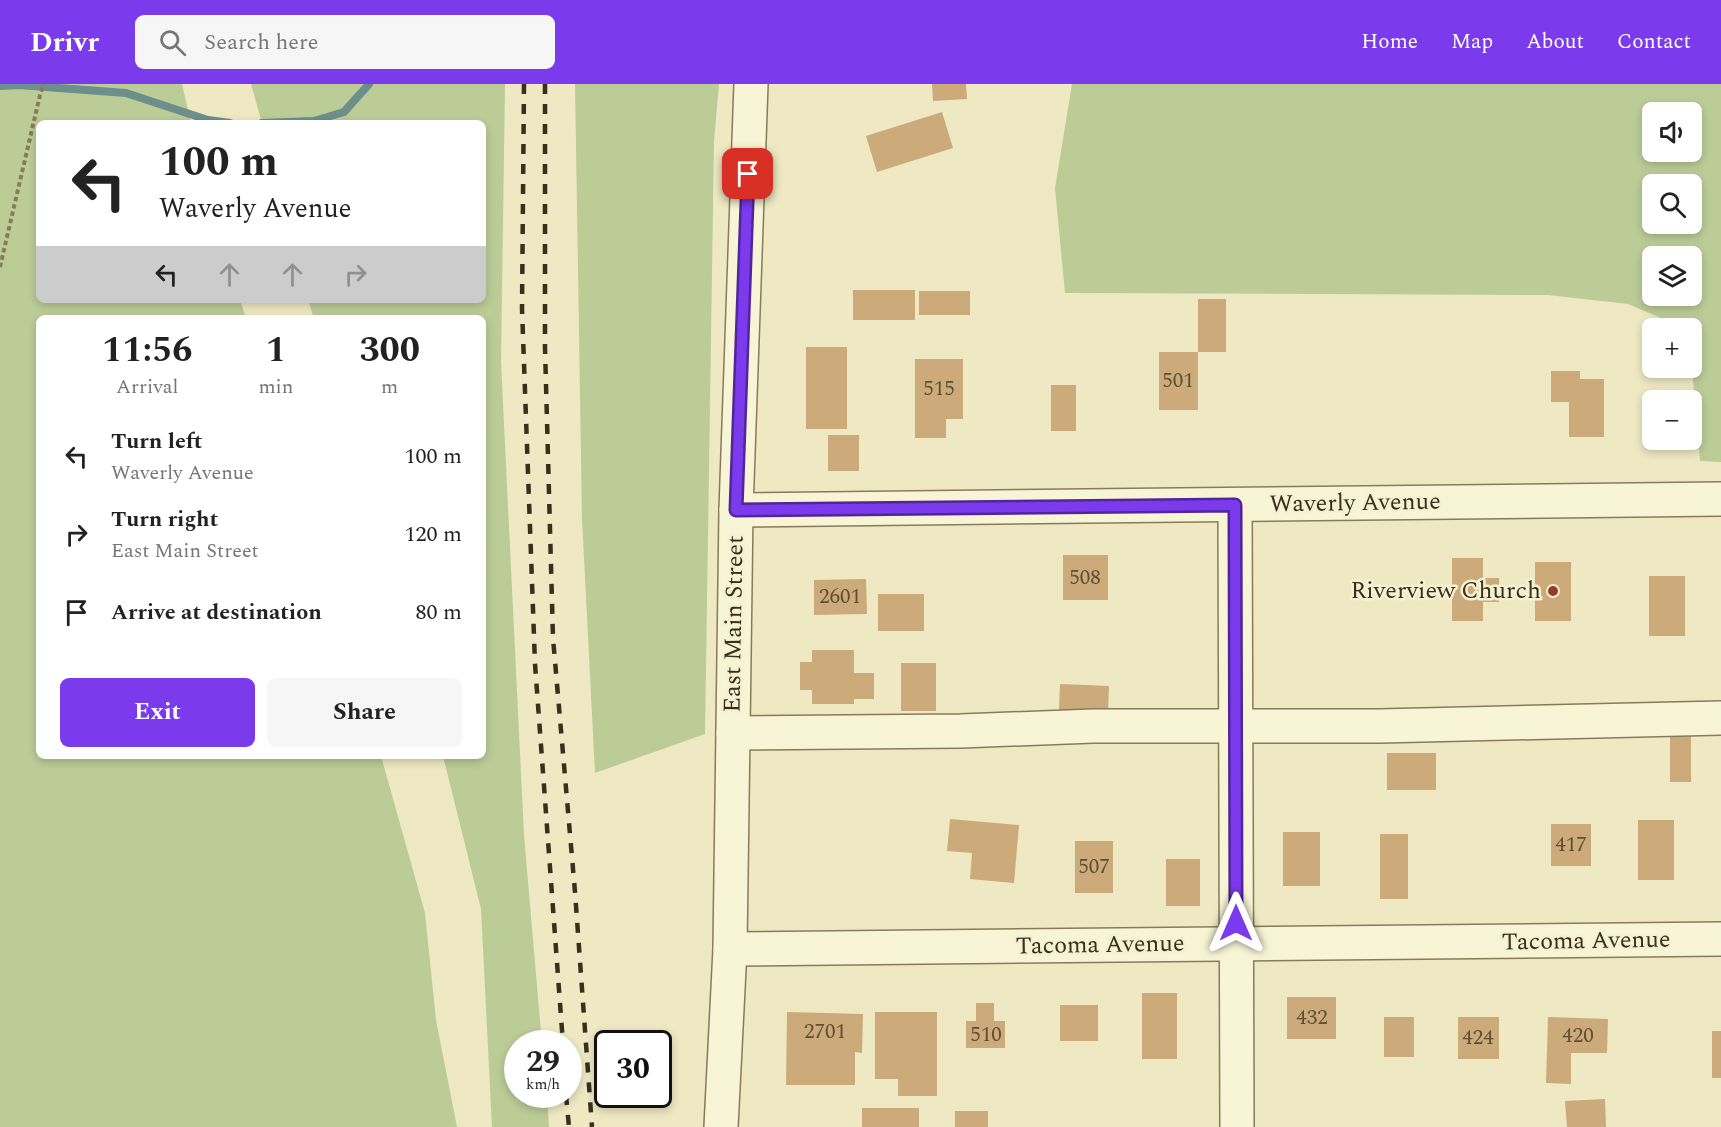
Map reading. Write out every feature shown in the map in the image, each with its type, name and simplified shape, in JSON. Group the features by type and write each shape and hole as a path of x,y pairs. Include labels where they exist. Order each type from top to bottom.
{"street":[{"name":"East Main Street","path":"721,1127 730,949 736,510 751,84"},
{"name":"Waverly Avenue","path":"736,510 1721,499"},
{"path":"1235,505 1237,1127"},
{"path":"733,733 961,731 1093,726 1380,726 1721,718"},
{"name":"Tacoma Avenue","path":"730,949 1721,939"}],"path":[{"path":"0,267 44,84"}],"green space":[{"path":"0,84 182,84 190,120 36,120 36,303 241,303 245,315 36,315 36,759 382,759 425,913 436,1020 457,1127 0,1127"},
{"path":"251,84 505,84 501,362 524,835 541,1030 504,1030 504,1108 548,1108 549,1127 492,1127 481,909 444,759 486,759 486,315 313,315 309,303 486,303 486,120 261,120"},
{"path":"575,84 719,84 714,141 705,734 595,773 582,519"},
{"path":"1072,84 1721,84 1721,462 1700,461 1702,390 1694,390 1693,378 1702,378 1702,318 1661,318 1628,304 1548,295 1065,293 1055,188"}],"building":[{"path":"932,84 966,84 967,99 933,101"},
{"path":"942,112 953,148 877,172 866,136"},
{"path":"853,290 915,290 915,320 853,320"},
{"path":"919,291 970,291 970,315 919,315"},
{"path":"1198,299 1226,299 1226,352 1198,352"},
{"path":"806,347 847,347 847,429 806,429"},
{"path":"1159,352 1198,352 1198,410 1159,410"},
{"path":"915,359 963,359 963,419 946,419 946,438 915,438"},
{"path":"1551,371 1580,371 1580,379 1604,379 1604,437 1569,437 1569,402 1551,402"},
{"path":"1051,385 1076,385 1076,431 1051,431"},
{"path":"828,435 859,435 859,471 828,471"},
{"path":"1063,555 1108,555 1108,600 1063,600"},
{"path":"1452,558 1483,558 1483,578 1499,578 1499,602 1483,602 1483,621 1452,621"},
{"name":"Riverview Church","path":"1535,562 1571,562 1571,621 1535,621"},
{"path":"1649,576 1685,576 1685,636 1649,636"},
{"path":"866,579 867,614 814,615 814,580"},
{"path":"878,594 924,594 924,631 878,631"},
{"path":"812,650 854,650 854,673 874,673 874,699 854,699 854,704 812,704 812,690 800,690 800,662 812,662"},
{"path":"901,663 936,663 936,711 901,711"},
{"path":"1060,684 1109,686 1108,712 1059,710"},
{"path":"1670,729 1691,729 1691,782 1670,782"},
{"path":"1387,753 1436,753 1436,790 1387,790"},
{"path":"950,819 1019,825 1014,883 970,879 972,853 947,851"},
{"path":"1638,820 1674,820 1674,880 1638,880"},
{"path":"1551,824 1591,824 1591,866 1551,866"},
{"path":"1283,832 1320,832 1320,886 1283,886"},
{"path":"1380,834 1408,834 1408,899 1380,899"},
{"path":"1075,841 1113,841 1113,893 1075,893"},
{"path":"1166,859 1200,859 1200,906 1166,906"},
{"path":"1142,993 1177,993 1177,1059 1142,1059"},
{"path":"1287,997 1336,997 1336,1039 1287,1039"},
{"path":"976,1003 994,1003 994,1021 1005,1021 1005,1048 966,1048 966,1021 976,1021"},
{"path":"1060,1005 1098,1005 1098,1041 1060,1041"},
{"path":"787,1012 863,1014 862,1053 855,1052 855,1085 786,1085"},
{"path":"875,1012 937,1012 937,1096 898,1096 898,1079 875,1079"},
{"path":"1384,1017 1414,1017 1414,1057 1384,1057"},
{"path":"1458,1017 1499,1017 1499,1059 1458,1059"},
{"path":"1548,1017 1608,1019 1607,1053 1571,1053 1571,1084 1546,1083"},
{"path":"1712,1031 1721,1031 1721,1078 1712,1078"},
{"path":"1605,1099 1606,1127 1567,1127 1565,1101"},
{"path":"862,1108 919,1108 919,1127 862,1127"},
{"path":"955,1111 988,1111 988,1127 955,1127"}],"waterway":[{"path":"317,120 344,112 369,84"},
{"path":"0,86 19,85 126,93 208,120"}],"railway":[{"path":"524,84 522,309 535,664 562,1030"},
{"path":"545,84 545,348 553,638 592,1127"},
{"path":"567,1108 569,1127"}],"place":[{"name":"Riverview Church","path":"1553,591"}],"route":[{"path":"748,174 736,510 1235,505 1236,923"}]}
